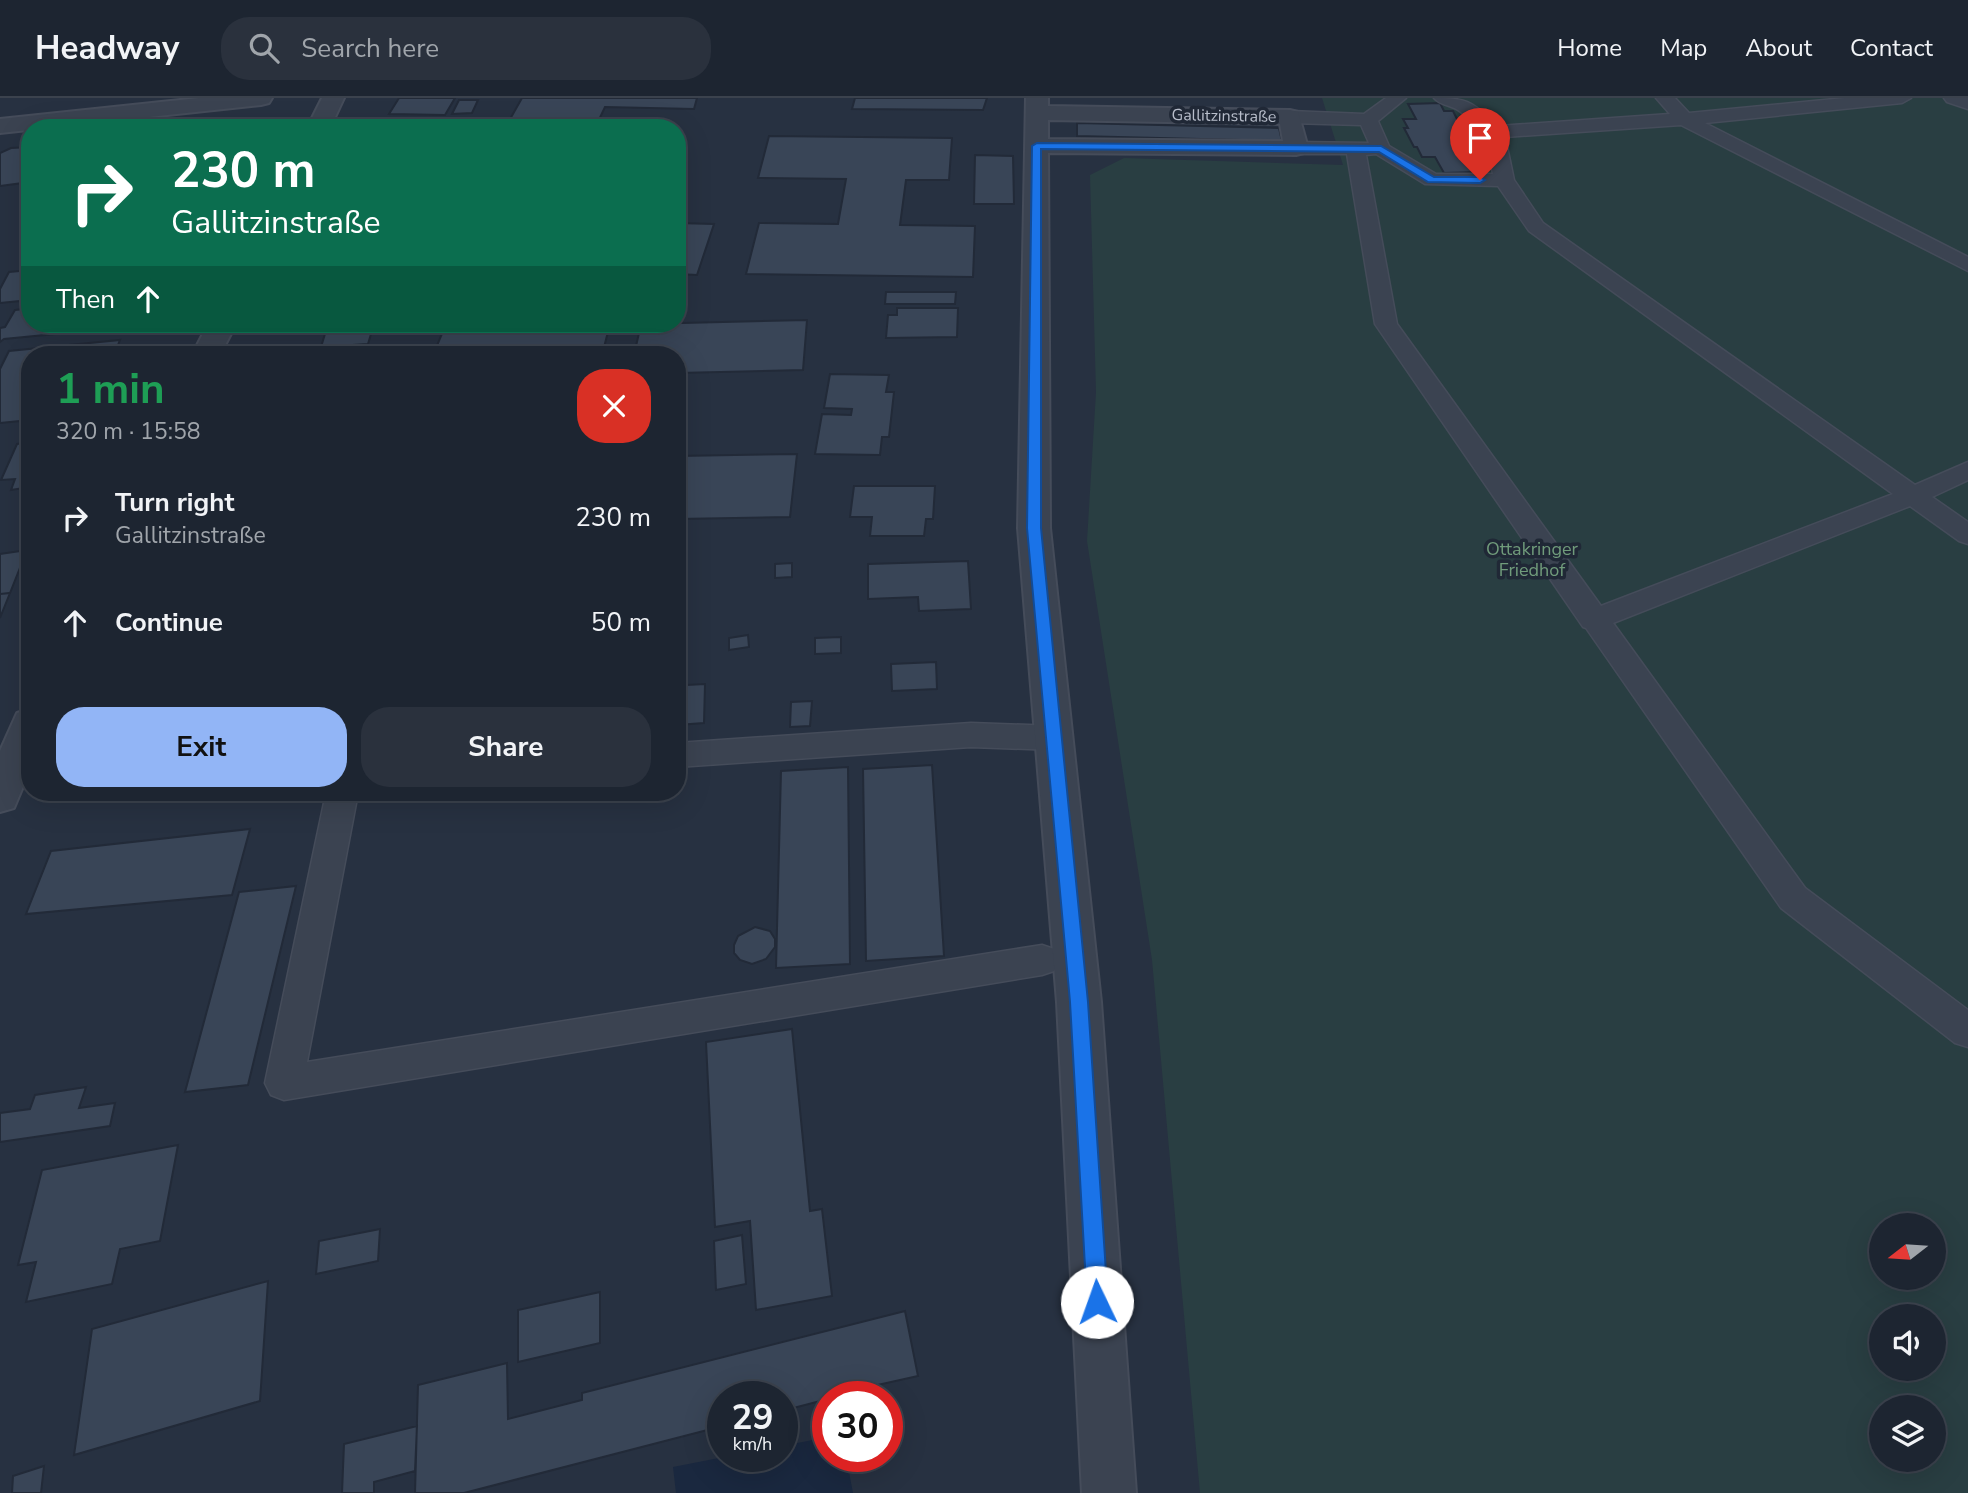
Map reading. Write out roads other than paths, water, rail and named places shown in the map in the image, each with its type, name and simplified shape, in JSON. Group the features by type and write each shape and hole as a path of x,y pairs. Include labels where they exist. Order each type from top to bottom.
{"street":[{"path":"65,119 261,98"},
{"path":"322,119 333,98"},
{"path":"1037,119 1034,528 1079,1002 1109,1493"},
{"name":"Gallitzinstraße","path":"1037,119 1293,133"},
{"name":"Gallitzinstraße","path":"1037,119 1293,133"},
{"path":"0,126 21,124"},
{"path":"0,797 21,745"}],"lane":[{"path":"1397,98 1363,141 1362,177 1386,324 1593,620 1793,898 1968,1031"},
{"path":"1443,98 1463,105 1495,132 1504,180 1536,228 1968,536"},
{"path":"1665,98 1684,119 1968,265"},
{"path":"1495,132 1684,119 1902,98"},
{"path":"1953,98 1968,104"},
{"path":"1293,133 1329,120 1432,180 1504,180"},
{"path":"1293,133 1363,141"},
{"path":"1293,133 1363,141"},
{"path":"1593,620 1912,496 1968,470"},
{"path":"686,754 971,735 1055,738"},
{"path":"340,801 284,1083 1042,960"}],"water":[{"path":"812,1440 812,1472 849,1472 853,1493 676,1493 673,1467 707,1460 707,1472 798,1472 798,1443"}],"park label":[{"name":"Ottakringer Friedhof","path":"1532,559"}]}
